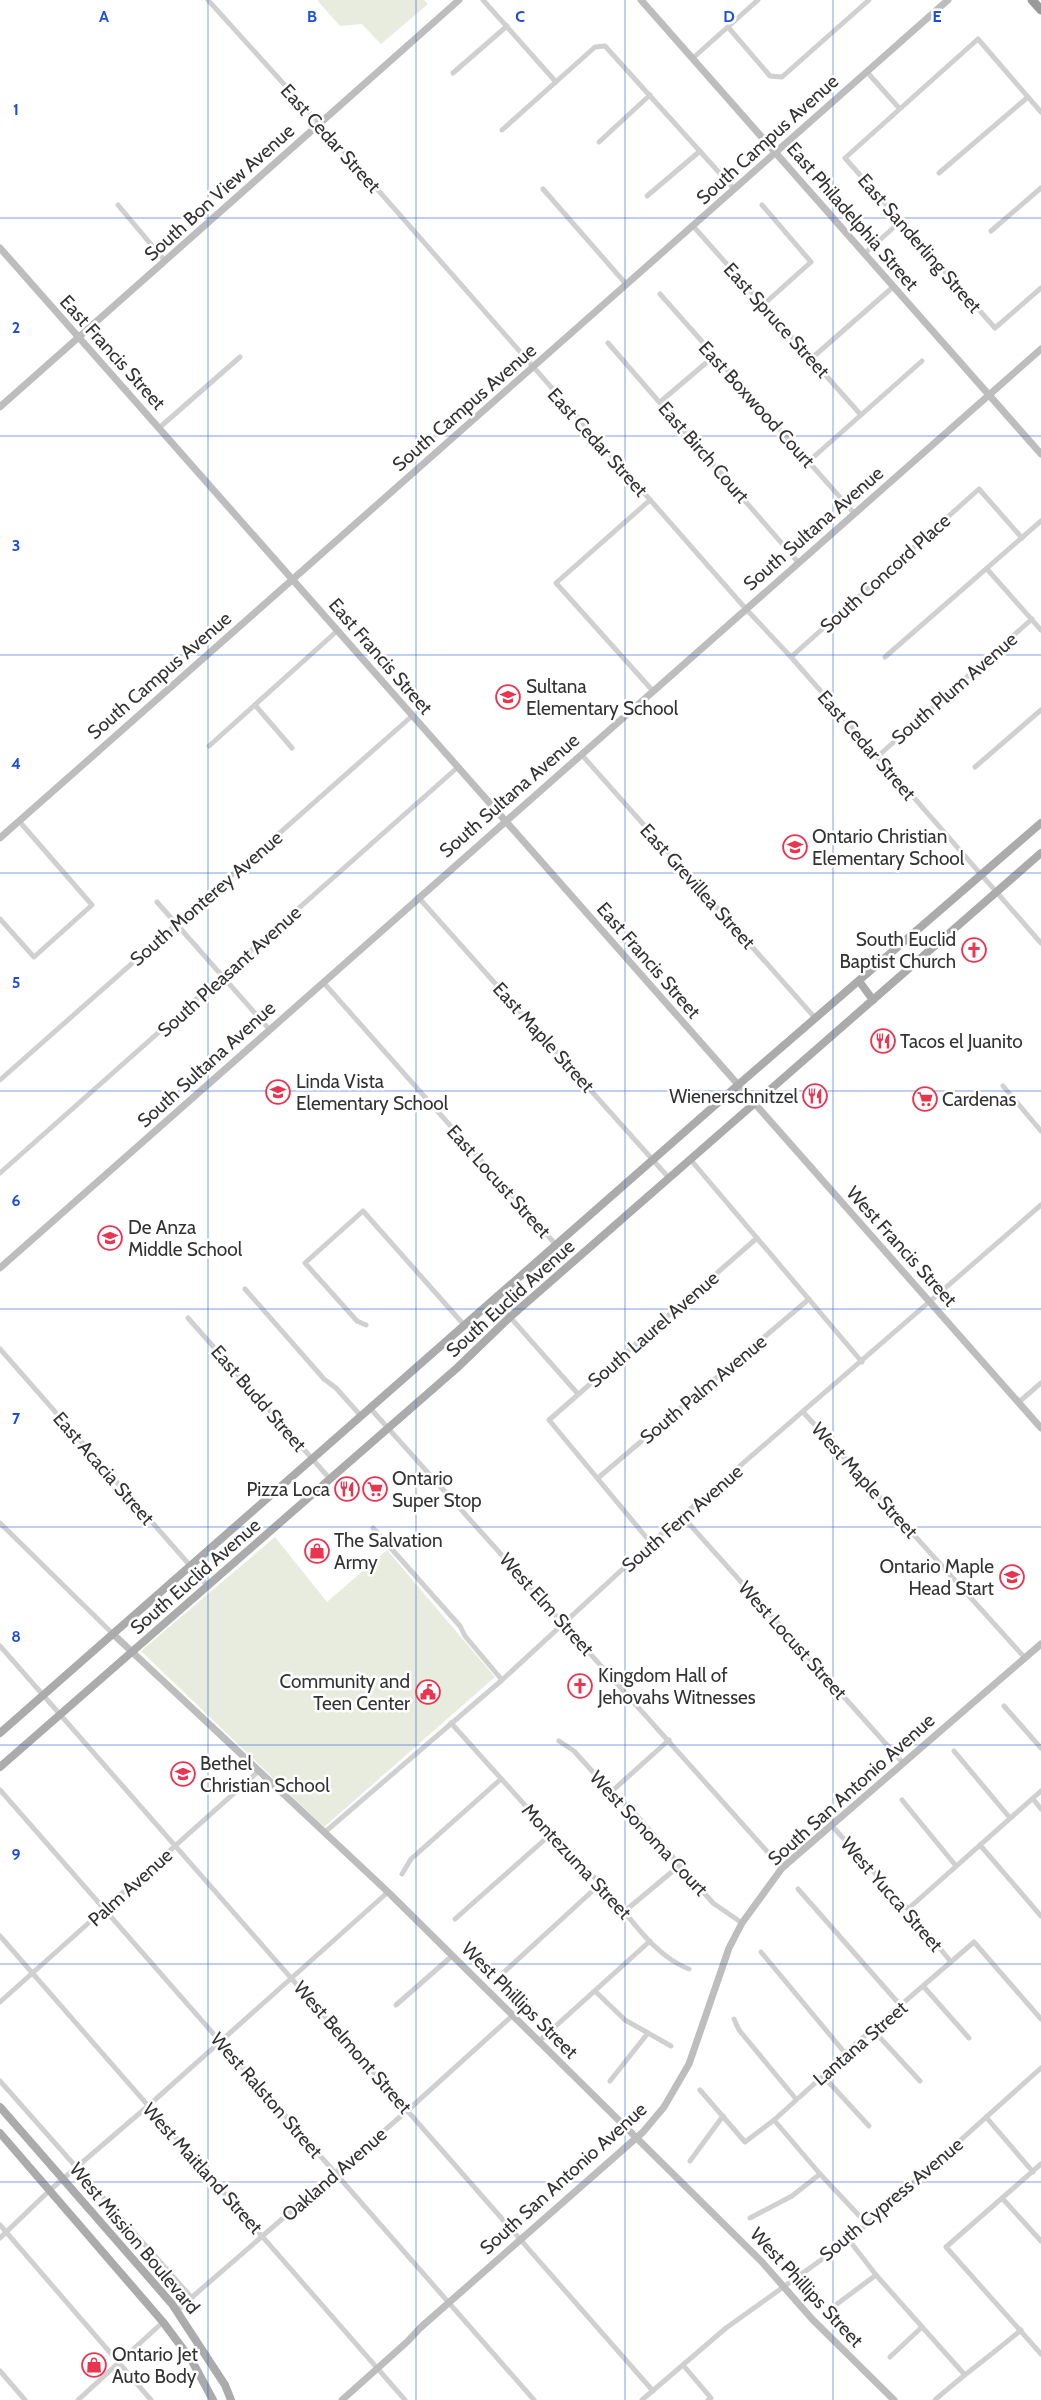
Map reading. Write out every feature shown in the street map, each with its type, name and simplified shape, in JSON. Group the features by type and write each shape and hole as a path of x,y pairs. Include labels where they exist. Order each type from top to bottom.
{"highway":[{"path":"1032,0 1041,10"}],"main road":[{"name":"South Euclid Avenue","path":"0,1733 738,1085 1041,823"},
{"name":"South Euclid Avenue","path":"0,1767 458,1368 510,1317 1041,853"},
{"path":"859,981 873,1000"},
{"name":"West Mission Boulevard","path":"0,2107 176,2311 224,2385 231,2400"},
{"name":"West Mission Boulevard","path":"0,2133 163,2322 192,2361 213,2400"}],"street":[{"name":"East Cedar Street","path":"208,0 320,124 746,609 791,657 1041,943"},
{"name":"South Bon View Avenue","path":"0,407 459,0"},
{"path":"483,0 556,82"},
{"name":"East Philadelphia Street","path":"641,0 1041,454"},
{"path":"693,58 758,0"},
{"path":"728,27 770,76 777,78 782,77 869,0"},
{"name":"South Campus Avenue","path":"0,838 948,0"},
{"path":"453,73 507,26"},
{"path":"867,72 899,108 978,39 1041,112"},
{"path":"502,130 595,47 605,46 734,189"},
{"path":"599,142 650,95"},
{"path":"939,173 1028,96"},
{"name":"East Sanderling Street","path":"899,108 845,158 995,328 1041,288"},
{"path":"647,196 700,151"},
{"path":"992,231 1041,188"},
{"path":"542,189 626,284"},
{"path":"118,205 166,261"},
{"path":"762,205 811,262 764,304"},
{"path":"864,254 901,221"},
{"name":"East Spruce Street","path":"693,226 861,415"},
{"name":"East Francis Street","path":"0,248 738,1085"},
{"path":"812,358 893,287"},
{"name":"East Boxwood Court","path":"660,294 854,513"},
{"name":"East Birch Court","path":"608,342 798,562"},
{"name":"South Sultana Avenue","path":"0,1268 1041,349"},
{"path":"660,402 713,356"},
{"path":"159,428 240,357"},
{"path":"809,461 922,361"},
{"name":"South Concord Place","path":"791,657 979,489 1022,538"},
{"path":"650,500 556,583 653,691"},
{"path":"885,658 1041,521"},
{"path":"987,569 1041,630"},
{"name":"South Plum Avenue","path":"877,757 1032,620"},
{"path":"209,746 338,631"},
{"path":"255,705 292,748"},
{"path":"975,767 1041,710"},
{"name":"South Monterey Avenue","path":"0,1080 412,716"},
{"name":"East Grevillea Street","path":"581,754 816,1019"},
{"name":"South Pleasant Avenue","path":"0,1173 458,768"},
{"path":"0,919 34,957 92,905 19,822"},
{"name":"East Maple Street","path":"418,897 669,1178"},
{"path":"157,902 269,1030"},
{"name":"East Locust Street","path":"323,982 556,1246"},
{"name":"West Francis Street","path":"738,1085 1041,1428"},
{"path":"1002,1086 1041,1131"},
{"path":"690,1159 862,1362"},
{"name":"South Fern Avenue","path":"325,1832 502,1680 651,1543 683,1518 1041,1205"},
{"path":"366,1325 357,1321 305,1263 362,1211 465,1326"},
{"name":"South Laurel Avenue","path":"598,1478 549,1420 757,1238"},
{"path":"245,1289 324,1379 336,1388 361,1416"},
{"path":"495,1300 578,1394"},
{"name":"South Palm Avenue","path":"598,1478 808,1300"},
{"name":"East Budd Street","path":"188,1318 330,1479"},
{"name":"East Acacia Street","path":"0,1349 209,1586"},
{"path":"1019,1402 1041,1382"},
{"name":"West Elm Street","path":"370,1408 782,1868"},
{"name":"West Maple Street","path":"804,1413 1025,1658"},
{"path":"598,1478 651,1543"},
{"name":"West Locust Street","path":"683,1518 903,1763"},
{"path":"0,1523 113,1634"},
{"path":"373,1528 460,1626 465,1636 502,1680"},
{"name":"West Phillips Street","path":"113,1634 388,1892 784,2285 812,2319 894,2400"},
{"name":"South San Antonio Avenue","path":"342,2400 448,2303 636,2138 664,2107 689,2064 701,2034 729,1948 742,1923 782,1868 1041,1644"},
{"name":"West Belmont Street","path":"0,1646 653,2390"},
{"path":"1004,1706 1041,1748"},
{"name":"Montezuma Street","path":"451,1723 551,1834 560,1848 583,1866 650,1941 675,1964 689,1969"},
{"path":"611,1792 669,1740"},
{"name":"West Sonoma Court","path":"559,1742 574,1751 611,1792 630,1808 714,1904 742,1923"},
{"path":"954,1751 1010,1818"},
{"name":"Palm Avenue","path":"0,2002 258,1771"},
{"path":"402,1874 411,1859 501,1779"},
{"name":"West Ralston Street","path":"0,1790 534,2400"},
{"path":"908,1909 1041,1792"},
{"path":"1033,1799 1041,1809"},
{"path":"902,1800 956,1866"},
{"name":"West Yucca Street","path":"832,1826 908,1909 951,1962"},
{"path":"455,1919 551,1834"},
{"path":"980,1846 1041,1916"},
{"path":"625,1911 680,1865"},
{"path":"503,1973 600,1884"},
{"path":"798,1889 901,2006"},
{"path":"0,2238 50,2190 77,2169 293,1979 388,1892"},
{"name":"West Maitland Street","path":"0,1936 405,2400"},
{"path":"538,2042 650,1941"},
{"name":"Lantana Street","path":"723,2116 745,2142 774,2120 824,2076 845,2053 974,1942 1041,2018"},
{"path":"761,1952 845,2053"},
{"path":"396,2006 452,1956"},
{"path":"924,1987 969,2038"},
{"path":"595,1991 625,2020 671,2046"},
{"name":"Oakland Avenue","path":"176,2311 408,2110 512,2016"},
{"path":"734,2019 739,2030 796,2099"},
{"path":"873,2030 920,2081"},
{"path":"610,2081 648,2033"},
{"name":"South Cypress Avenue","path":"642,2400 726,2328 849,2240 1041,2068"},
{"path":"824,2076 869,2126"},
{"path":"0,2081 192,2298"},
{"path":"690,2161 723,2116 700,2090"},
{"path":"986,2117 1033,2172"},
{"path":"774,2120 820,2174 867,2224"},
{"path":"1041,2164 946,2247 1041,2354"},
{"path":"750,2218 792,2196 820,2174"},
{"path":"1002,2198 1041,2242"},
{"path":"0,2225 151,2400"},
{"path":"849,2240 876,2275 964,2374"},
{"path":"837,2304 876,2275"},
{"path":"78,2400 120,2364 163,2322"},
{"path":"890,2357 922,2327"},
{"path":"935,2400 964,2374 993,2354 1021,2330"},
{"path":"683,2365 711,2398 708,2400"},
{"path":"0,2371 25,2400"}],"shaded area":[{"path":"317,0 424,0 428,4 381,44 362,24 340,26"},
{"path":"275,1537 327,1602 387,1550 495,1677 324,1827 141,1651"}],"place":[{"name":"Sultana Elementary School","path":"508,697"},
{"name":"Ontario Christian Elementary School","path":"795,847"},
{"name":"South Euclid Baptist Church","path":"974,950"},
{"name":"Tacos el Juanito","path":"883,1041"},
{"name":"Linda Vista Elementary School","path":"278,1092"},
{"name":"Wienerschnitzel","path":"815,1096"},
{"name":"Cardenas","path":"925,1099"},
{"name":"De Anza Middle School","path":"110,1238"},
{"name":"Pizza Loca","path":"347,1489"},
{"name":"Ontario Super Stop","path":"375,1489"},
{"name":"The Salvation Army","path":"317,1551"},
{"name":"Ontario Maple Head Start","path":"1012,1577"},
{"name":"Kingdom Hall of Jehovahs Witnesses","path":"580,1686"},
{"name":"Community and Teen Center","path":"428,1692"},
{"name":"Bethel Christian School","path":"183,1774"},
{"name":"Ontario Jet Auto Body","path":"94,2365"}]}
